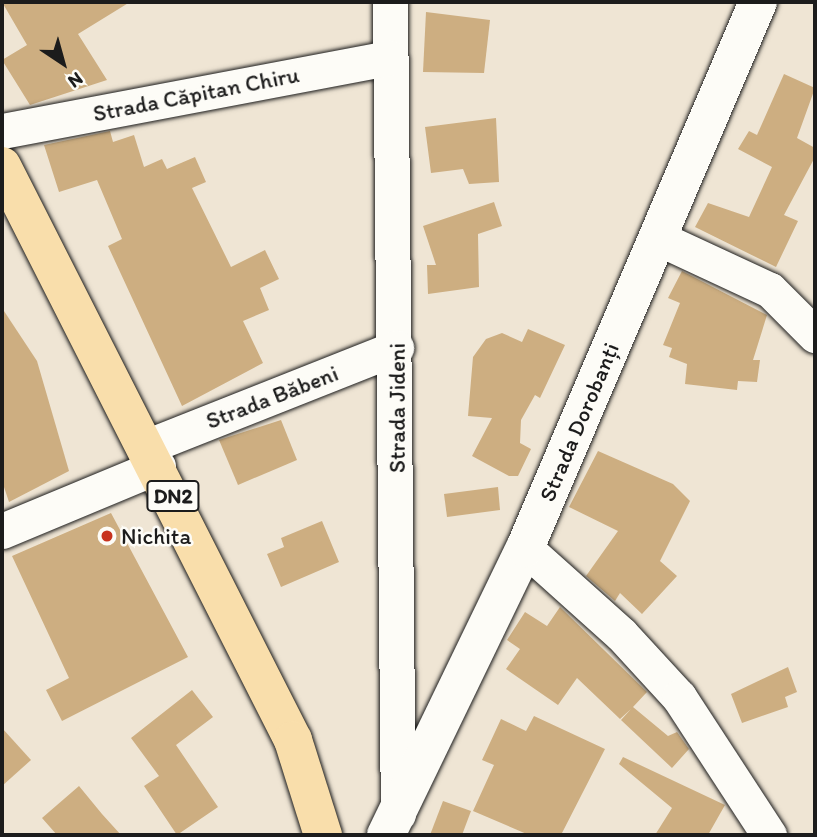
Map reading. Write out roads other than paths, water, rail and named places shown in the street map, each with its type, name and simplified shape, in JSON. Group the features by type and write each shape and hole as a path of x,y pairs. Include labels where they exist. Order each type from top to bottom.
{"main road":[{"name":"Strada Dorobanți","path":"392,825 525,548 758,2"},
{"name":"DN2","path":"2,166 153,456 293,740 323,835"}],"street":[{"name":"Strada Jideni","path":"390,2 396,348 392,825"},
{"name":"Strada Căpitan Chiru","path":"2,131 390,58"},
{"path":"658,238 769,290 815,335"},
{"name":"Strada Băbeni","path":"2,531 153,456 396,348"},
{"path":"525,548 621,634 679,697 769,835"}],"place":[{"name":"Nichita","path":"107,536"}]}
